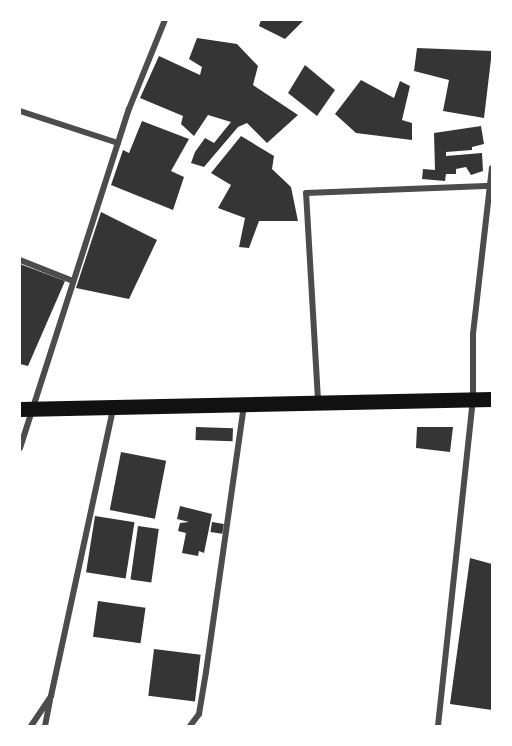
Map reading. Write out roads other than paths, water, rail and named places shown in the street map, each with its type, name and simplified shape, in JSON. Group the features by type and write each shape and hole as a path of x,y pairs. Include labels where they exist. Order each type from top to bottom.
{"highway":[{"path":"27,409 318,400 492,399"}],"street":[{"path":"20,448 27,409 74,281 118,143 165,20"},
{"path":"20,111 118,143"},
{"path":"438,726 473,399 473,334 492,168"},
{"path":"318,400 306,193 491,187"},
{"path":"20,260 74,281"},
{"path":"197,726 244,403"},
{"path":"45,726 114,406"},
{"path":"31,726 51,696"},
{"path":"190,726 199,714"}]}
